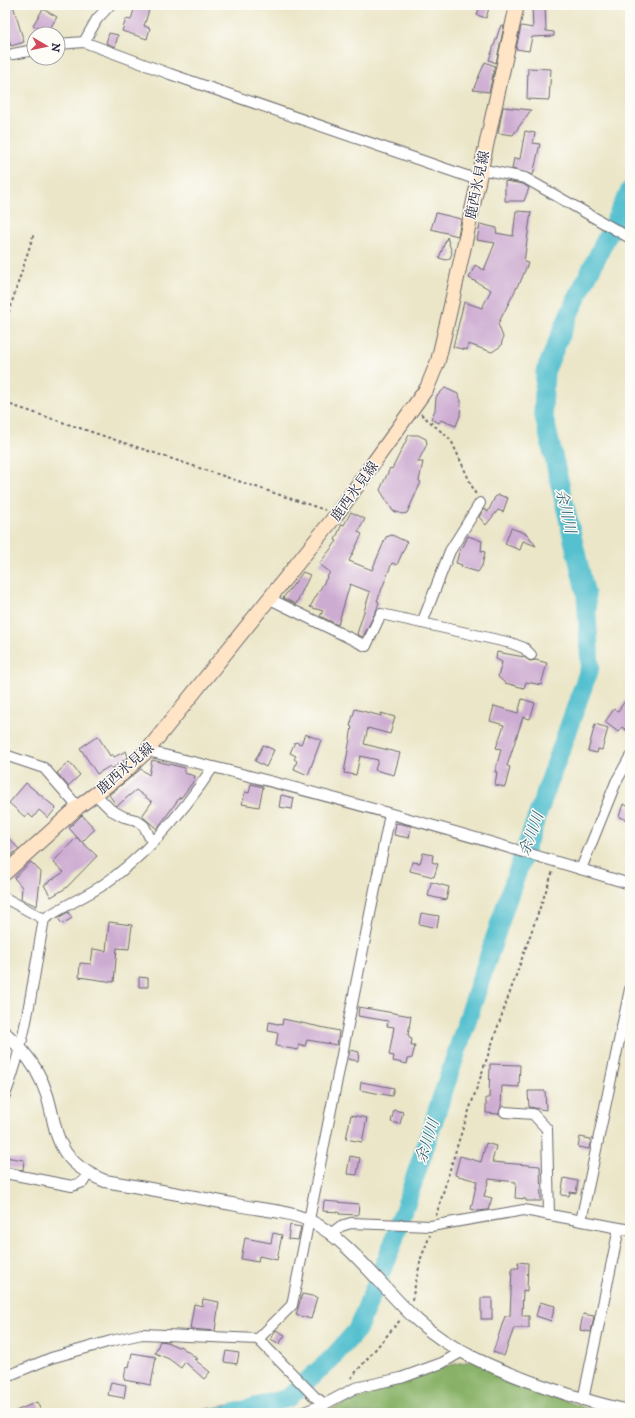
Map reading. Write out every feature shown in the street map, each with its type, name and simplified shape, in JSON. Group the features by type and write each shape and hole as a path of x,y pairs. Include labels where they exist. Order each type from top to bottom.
{"main road":[{"name":"鹿西氷見線","path":"5,873 78,806 121,775 147,751 337,514 427,388 438,361 450,310 515,5"}],"street":[{"path":"84,42 97,18 110,5"},
{"path":"66,43 84,42 170,74 479,174 525,178 629,237"},
{"path":"12,54 26,51"},
{"path":"422,623 450,551 480,503"},
{"path":"270,599 366,646 381,614 476,637 511,643 524,648 531,655"},
{"path":"147,751 213,766 390,814 553,859 630,884"},
{"path":"5,756 44,768 78,806"},
{"path":"580,869 616,782 630,757"},
{"path":"5,1095 12,1076 28,1017 44,919 99,887 132,863 192,798 213,766"},
{"path":"95,794 111,810 136,820 144,826 152,842"},
{"path":"258,1339 292,1304 310,1221 390,814"},
{"path":"5,898 44,919"},
{"path":"581,1221 630,989"},
{"path":"5,1033 20,1047 37,1071 46,1095 59,1143 73,1162 88,1174 105,1181 279,1212 310,1221 330,1234 358,1259 405,1309 436,1336 461,1352 508,1373 583,1400 630,1412"},
{"path":"506,1112 533,1114 547,1129 548,1215"},
{"path":"5,1173 72,1186 83,1182 88,1174"},
{"path":"330,1234 341,1226 351,1223 432,1225 524,1210 630,1230"},
{"path":"583,1400 619,1228"},
{"path":"5,1377 51,1358 142,1334 258,1339 315,1397 325,1404"},
{"path":"301,1413 325,1404 355,1388 401,1378 442,1363 461,1352"}],"path":[{"path":"5,324 34,233"},
{"path":"5,403 337,514"},
{"path":"414,408 451,440 480,503"},
{"path":"349,1380 413,1298 420,1258 553,859"}],"green space":[{"path":"481,1359 535,1389 585,1408 630,1413 320,1413 450,1365"}],"water":[{"path":"287,1395 244,1413 131,1413 200,1410"}],"building":[{"path":"5,5 13,5 24,42 11,46 5,26"},
{"path":"480,5 489,8 486,18 477,15"},
{"path":"532,5 545,5 546,31 554,32 554,36 532,37 529,51 516,49 521,26 533,28"},
{"path":"135,6 149,10 144,26 150,28 147,39 122,31 126,19 131,20"},
{"path":"43,9 57,17 51,26 33,25"},
{"path":"501,25 504,26 496,63 489,60"},
{"path":"109,33 118,35 115,47 106,43"},
{"path":"485,62 495,66 489,92 473,90"},
{"path":"528,68 551,69 549,100 527,99"},
{"path":"503,107 531,110 513,135 498,133"},
{"path":"525,131 535,133 533,143 540,144 533,175 512,169 514,158 520,159"},
{"path":"505,181 523,184 529,188 524,201 505,201"},
{"path":"516,211 531,212 524,262 528,263 520,283 498,324 503,337 501,346 492,352 468,344 467,350 453,347 464,302 482,308 491,290 469,278 475,265 484,270 495,243 477,240 480,224 497,228 496,233 513,236"},
{"path":"436,213 461,219 458,236 431,229"},
{"path":"447,237 452,253 450,258 446,260 439,258"},
{"path":"445,388 458,394 461,401 460,416 456,426 441,420 439,423 431,419 435,410 436,397"},
{"path":"409,435 418,435 426,439 427,444 418,462 423,462 419,481 421,482 407,513 403,514 393,511 380,490 390,468 392,469"},
{"path":"499,495 508,498 503,512 498,510 486,525 479,517 484,509 488,512 495,497"},
{"path":"351,512 365,519 358,532 362,534 349,561 372,570 386,537 392,535 407,542 397,565 392,563 377,601 379,602 377,609 363,637 357,634 370,592 350,584 338,625 320,616 323,611 310,607 330,572 319,564 337,541 335,540 342,524 344,525"},
{"path":"511,528 527,534 536,546 523,541 520,550 505,544"},
{"path":"468,536 482,541 481,551 485,552 482,566 478,572 461,567 462,565 456,563 460,549 463,547"},
{"path":"303,572 310,575 296,604 283,598"},
{"path":"497,652 524,657 530,661 536,660 547,663 541,685 526,682 524,688 505,683 498,677 502,662 496,659"},
{"path":"630,694 630,733 622,727 618,732 605,722 614,709 618,711"},
{"path":"522,699 535,703 530,719 523,717 507,766 510,767 505,787 495,785 497,772 495,772 501,749 496,748 504,725 490,721 494,706 518,713"},
{"path":"355,709 381,716 381,713 395,717 390,734 368,728 364,744 400,753 394,775 375,770 378,760 360,756 356,775 344,773 352,727 350,726"},
{"path":"595,724 608,728 602,750 598,749 597,753 588,751"},
{"path":"305,734 321,740 308,775 294,769 297,761 294,759 296,756 290,753 295,742 301,744"},
{"path":"98,736 110,756 112,754 114,757 126,751 128,757 112,769 110,766 97,774 80,748"},
{"path":"263,745 274,750 266,767 255,761"},
{"path":"152,760 185,768 184,773 195,776 193,782 157,829 142,816 152,802 136,790 117,806 109,795 141,769 149,775"},
{"path":"69,762 80,775 68,786 57,773"},
{"path":"26,783 56,808 48,818 39,810 33,818 28,814 25,817 9,803"},
{"path":"251,784 263,787 259,807 242,804 245,792 249,793"},
{"path":"281,795 294,798 292,809 279,807"},
{"path":"623,804 630,807 630,821 619,817"},
{"path":"82,815 95,829 82,842 97,856 66,888 51,897 44,885 64,872 53,862 77,837 69,828"},
{"path":"396,823 411,826 409,838 394,835"},
{"path":"5,834 19,849 11,855 5,847"},
{"path":"423,853 433,855 432,862 438,864 434,877 410,871 412,862 420,863"},
{"path":"31,862 41,872 37,906 21,899 22,887 14,878"},
{"path":"431,882 449,887 446,900 428,896"},
{"path":"68,912 72,918 62,924 58,918"},
{"path":"421,913 439,916 437,928 419,924"},
{"path":"109,922 132,925 129,949 117,948 114,982 79,977 80,963 91,964 93,949 106,951"},
{"path":"139,977 148,978 148,987 139,987"},
{"path":"359,1007 411,1016 408,1035 409,1038 412,1039 411,1046 415,1046 412,1058 408,1059 407,1064 393,1061 394,1056 389,1055 394,1027 387,1026 388,1021 358,1016"},
{"path":"283,1019 339,1031 337,1045 307,1040 305,1046 299,1044 298,1050 276,1046 278,1033 268,1031 269,1022 282,1025"},
{"path":"350,1050 359,1052 358,1061 348,1059"},
{"path":"490,1064 520,1065 519,1087 502,1086 501,1107 499,1114 486,1113 486,1098 489,1098"},
{"path":"361,1082 394,1088 392,1096 360,1090"},
{"path":"528,1091 545,1091 546,1110 529,1107"},
{"path":"394,1110 403,1112 400,1124 391,1122"},
{"path":"351,1115 367,1118 362,1142 346,1139"},
{"path":"580,1137 591,1139 589,1149 578,1147"},
{"path":"486,1143 496,1146 492,1162 540,1166 541,1201 526,1201 526,1199 515,1198 516,1182 489,1179 484,1196 492,1198 488,1210 478,1211 471,1209 477,1181 455,1175 460,1156 481,1162"},
{"path":"350,1156 360,1158 357,1175 347,1174"},
{"path":"5,1157 24,1160 23,1170 5,1167"},
{"path":"564,1178 578,1181 576,1193 570,1192 569,1196 561,1195"},
{"path":"324,1201 359,1204 358,1215 323,1211"},
{"path":"290,1225 301,1227 298,1240 288,1239"},
{"path":"273,1233 282,1235 277,1260 259,1256 258,1262 241,1259 245,1238 271,1243"},
{"path":"518,1262 528,1263 527,1291 523,1290 522,1316 529,1316 529,1328 514,1328 504,1356 493,1352 505,1316 510,1316 512,1268 519,1268"},
{"path":"302,1294 317,1297 311,1319 296,1315"},
{"path":"481,1298 492,1298 492,1319 481,1319"},
{"path":"203,1299 219,1302 215,1331 190,1329 194,1304 202,1306"},
{"path":"540,1302 555,1306 551,1321 536,1316"},
{"path":"583,1314 594,1316 591,1332 580,1330"},
{"path":"276,1330 285,1335 279,1344 271,1339"},
{"path":"160,1341 167,1342 178,1347 180,1346 198,1359 194,1359 210,1372 204,1379 185,1362 181,1368 169,1359 155,1353"},
{"path":"226,1351 239,1353 237,1364 224,1362"},
{"path":"132,1353 156,1357 151,1385 124,1380 126,1366 129,1367"},
{"path":"111,1382 126,1385 124,1398 108,1395"},
{"path":"37,1402 42,1413 11,1413"}],"waterway":[{"name":"余川川","path":"234,1413 288,1398 332,1358 357,1330 393,1243 507,901 590,667 586,595 543,412 545,372 570,312 630,190"}]}
